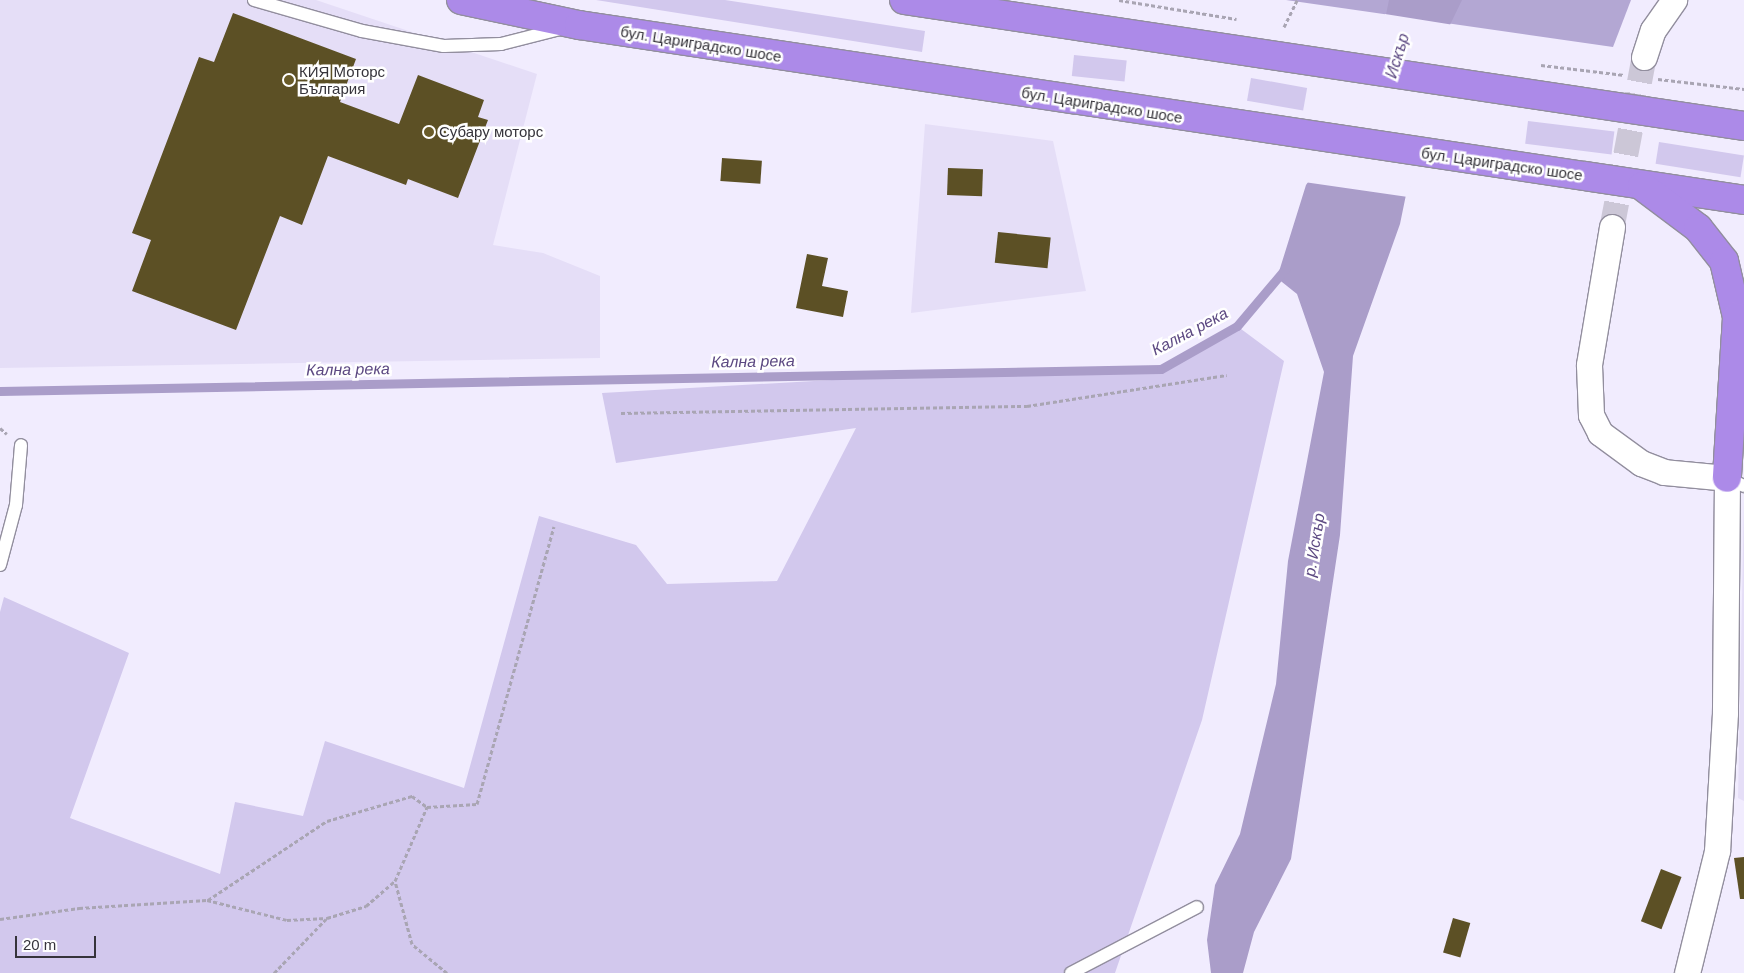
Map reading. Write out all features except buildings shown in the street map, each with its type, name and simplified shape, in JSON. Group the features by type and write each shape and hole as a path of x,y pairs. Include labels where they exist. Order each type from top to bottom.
{"highway":[{"name":"бул. Цариградско шосе","path":"461,0 579,25 1300,135 1521,165 1744,200"},
{"path":"904,0 1744,126"},
{"path":"1638,184 1713,244 1724,261 1740,311 1736,482"}],"street":[{"path":"1644,57 1653,30 1674,0"},
{"path":"1612,227 1589,365 1591,415 1600,433 1641,463 1664,472 1736,482 1717,851 1686,973"}],"lane":[{"path":"254,0 362,31 444,46 500,44 579,25"},
{"path":"0,565 16,505 21,445"},
{"path":"1070,973 1197,907"}],"path":[{"path":"1119,0 1245,21"},
{"path":"1284,28 1297,0"},
{"path":"1275,26 1292,28"},
{"path":"620,413 1027,406 1227,375"},
{"path":"207,900 327,821 412,796 427,807 477,804 554,526"},
{"path":"0,919 79,908 207,900 287,920 327,918 366,906 395,881 427,807"},
{"path":"395,881 412,944 447,973"},
{"path":"274,973 327,918"}],"shaded area":[{"path":"0,0 316,0 537,74 493,245 543,253 600,276 600,358 0,368"},
{"path":"596,0 725,0 925,31 922,52"},
{"path":"1286,0 1631,0 1613,47"},
{"path":"1074,55 1127,61 1125,81 1072,76"},
{"path":"1251,78 1307,88 1303,111 1247,101"},
{"path":"1528,121 1614,132 1612,154 1525,144"},
{"path":"925,124 1053,141 1086,291 911,313"},
{"path":"1659,142 1744,155 1740,177 1656,164"},
{"path":"1237,326 1284,361 1202,720 1115,973 0,973 0,612 4,597 129,653 70,818 220,874 235,802 303,816 325,741 464,788 539,516 636,545 667,584 777,581 856,428 616,463 602,393 954,373 1161,369"},
{"path":"1744,498 1744,801 1738,798"}],"water":[{"path":"1389,0 1462,0 1434,58 1400,224 1353,356 1340,535 1291,859 1254,932 1243,973 1211,973 1207,940 1215,885 1240,834 1276,684 1288,561 1324,372 1297,294 1277,278 1306,185 1370,93"}],"pier":[{"path":"1385,14 1454,25 1437,59 1408,197 1304,182 1368,92"}],"waterway":[{"name":"Кална река","path":"0,391 1161,369 1237,326 1285,269"}],"tunnel":[{"path":"1612,227 1644,57"}],"place":[{"name":"КИЯ Моторс България","path":"289,80"},
{"name":"Субару моторс","path":"429,132"}],"water label":[{"name":"Искър","path":"1398,56"},
{"name":"р. Искър","path":"1315,545"}]}
